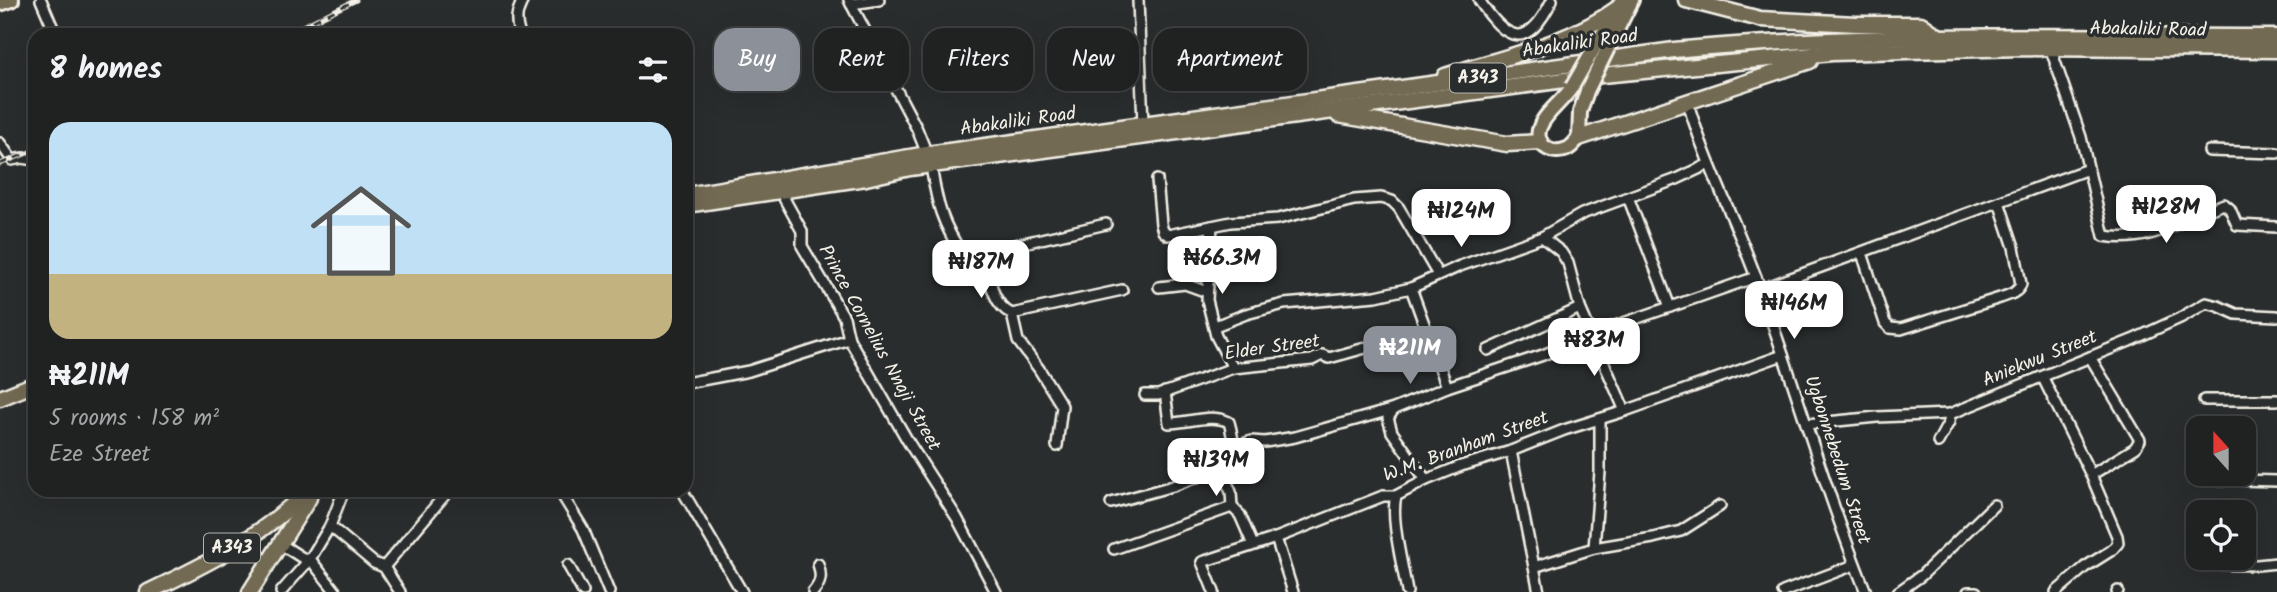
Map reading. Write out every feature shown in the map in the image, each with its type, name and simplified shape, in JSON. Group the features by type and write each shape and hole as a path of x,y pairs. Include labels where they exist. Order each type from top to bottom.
{"highway":[{"path":"1686,0 1760,19 1921,24 1941,44"},
{"path":"1406,89 1566,37 1595,25 1620,4"},
{"name":"Abakaliki Road","path":"693,204 866,178 929,160 1323,113 1602,75 1941,44 2277,37"},
{"name":"Abakaliki Road","path":"693,194 929,160 1143,124 1686,49 1762,43 2277,50"},
{"path":"1579,138 1832,54"},
{"path":"1323,113 1507,144 1540,142"},
{"path":"0,398 28,387"},
{"name":"A343","path":"148,592 196,570 271,525 303,497"},
{"path":"250,592 307,497"}],"main road":[{"path":"0,4 12,0"},
{"path":"1620,4 1601,47 1580,112 1579,138 1570,148 1558,152 1547,149 1540,142 1538,132 1542,123 1561,103 1601,47 1632,0"}],"street":[{"path":"41,0 53,28"},
{"path":"518,28 518,9 523,0"},
{"path":"879,0 850,2 917,129 929,160 934,191 946,230 964,257 1106,225"},
{"path":"1138,0 1143,124"},
{"path":"1479,0 1504,32 1517,36 1531,31 1542,20 1552,0"},
{"path":"2050,47 2081,137 2104,236 2128,239 2140,237 2166,230 2224,204 2230,209 2237,225 2277,227"},
{"name":"Ugbonnebedum Street","path":"1688,103 1709,164 1741,235 1761,289 1854,565 1866,592"},
{"path":"0,144 12,160 28,159"},
{"path":"2209,151 2277,153"},
{"path":"1215,326 1284,304 1376,296 1411,288 1438,275 1542,237 1574,217 1709,164"},
{"path":"1761,289 2088,169"},
{"path":"1157,180 1163,231 1168,235 1212,226 1278,219 1354,200 1381,198 1392,201 1399,208 1438,275"},
{"name":"Prince Cornelius Nnaji Street","path":"780,191 802,232 802,246 844,317 849,339 909,443 957,518 996,592"},
{"path":"1628,197 1670,307"},
{"path":"1862,253 1885,323 1891,328 1901,329 2014,293 2021,284 2014,247 1999,202"},
{"path":"1212,226 1207,300 1216,336 1234,368"},
{"path":"1542,237 1561,252 1568,263 1580,308 1625,411"},
{"path":"985,252 998,302 1012,314 1122,290"},
{"path":"1235,447 1251,441 1265,442 1294,437 1394,409 1447,387 1543,355 1591,334 1756,277"},
{"path":"1159,287 1185,284 1207,292"},
{"path":"1411,288 1447,387"},
{"name":"Aniekwu Street","path":"1807,424 1877,417 1950,415 2165,326 2206,303 2236,314 2277,316"},
{"path":"1488,350 1580,308"},
{"path":"1012,314 1018,341 1062,406 1057,446"},
{"name":"Elder Street","path":"1145,395 1158,396 1234,368 1311,360 1322,355 1329,358 1427,331"},
{"path":"693,382 749,372 849,339"},
{"name":"W.M. Branham Street","path":"1214,592 1202,562 1276,538 1382,496 1396,496 1461,466 1511,451 1783,355"},
{"path":"2090,358 2140,440 2134,448 2091,475"},
{"path":"2043,378 2091,475 2118,543 2112,550 2085,566 2056,592"},
{"path":"1165,392 1169,423 1203,419 1224,420 1230,426 1235,447 1223,473 1231,492 1232,507 1240,515 1253,545"},
{"path":"2204,400 2277,400"},
{"path":"1394,409 1388,418 1392,432 1426,480"},
{"path":"1938,442 1950,422 1950,415"},
{"path":"1594,548 1600,472 1600,419"},
{"path":"1511,451 1539,592"},
{"path":"1111,503 1210,472 1226,470"},
{"path":"2256,480 2277,481"},
{"path":"1396,496 1395,522 1407,592"},
{"path":"281,592 310,559 330,526 341,497"},
{"path":"384,567 443,497"},
{"path":"563,497 583,528 609,592"},
{"path":"686,497 742,592"},
{"path":"1898,592 1922,575 1994,505"},
{"path":"1534,567 1594,548 1681,531 1720,506"},
{"path":"1114,549 1232,507"},
{"path":"330,526 374,564 384,567 400,592"},
{"path":"1276,538 1293,592"},
{"path":"279,543 304,559 310,559"},
{"path":"310,559 336,592"},
{"path":"2256,565 2277,563"},
{"path":"813,592 822,574 818,564"},
{"path":"568,565 583,592"},
{"path":"1783,592 1854,565"},
{"path":"1968,592 1976,592"}],"railway":[{"path":"298,28 356,0"},
{"path":"0,164 28,153"}]}
